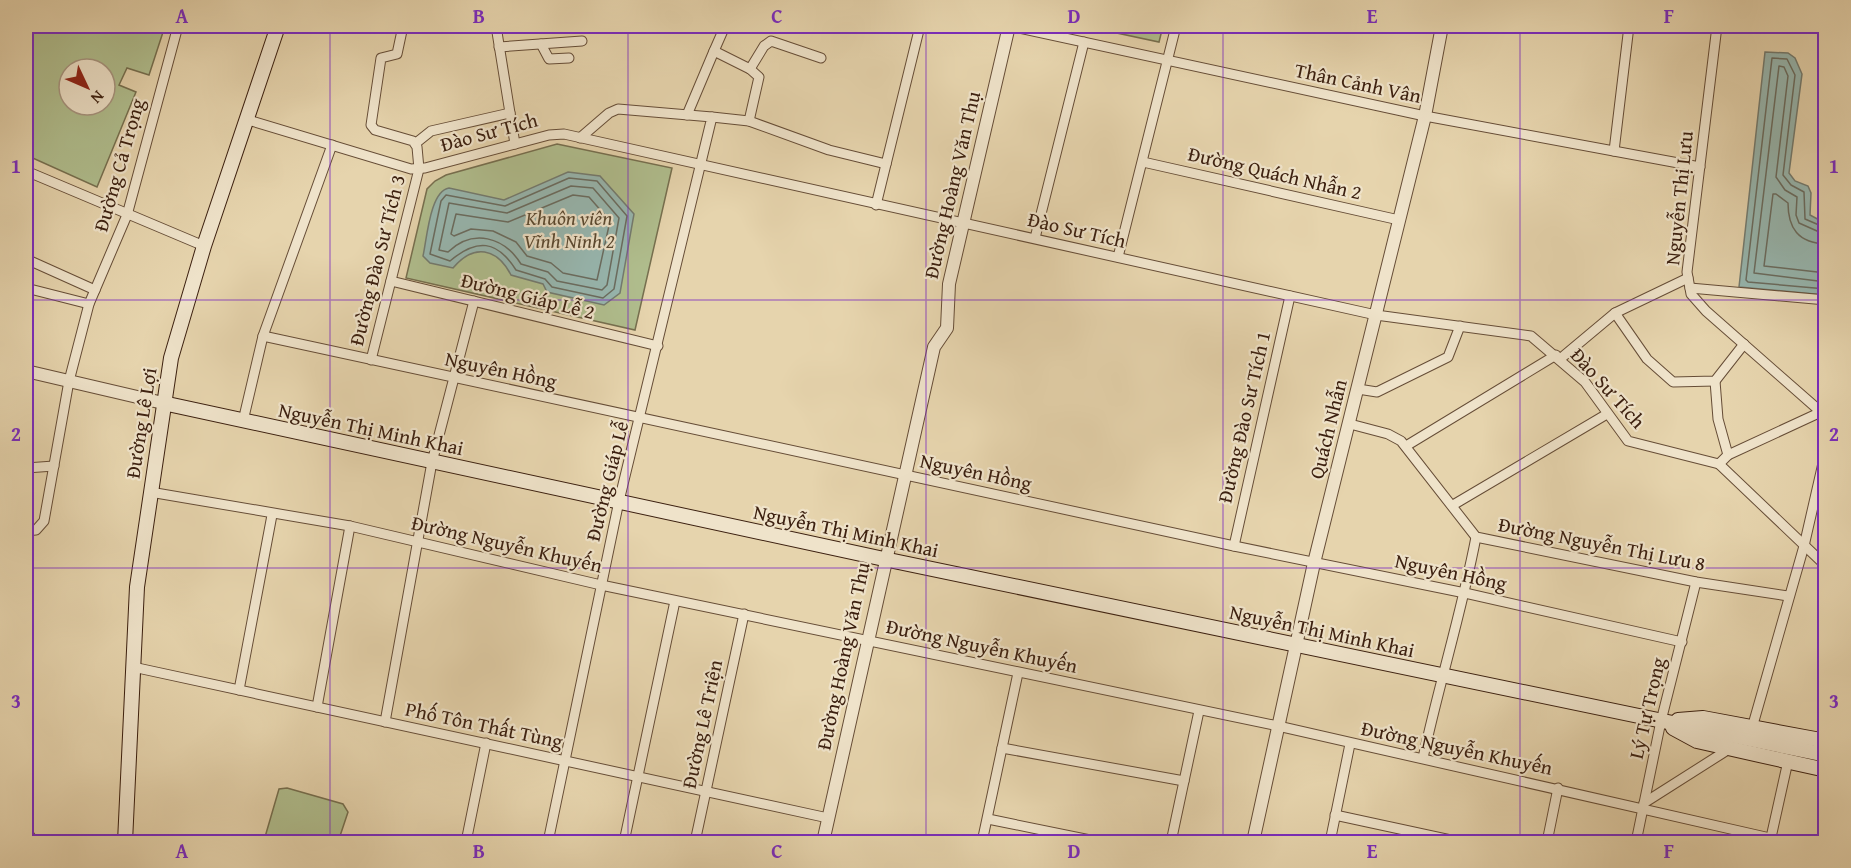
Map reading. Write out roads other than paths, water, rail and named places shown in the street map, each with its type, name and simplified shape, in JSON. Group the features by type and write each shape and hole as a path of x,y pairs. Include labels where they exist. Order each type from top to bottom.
{"main road":[{"name":"Đường Lê Lợi","path":"125,843 137,588 163,403 174,347 204,246 278,26"},
{"name":"Nguyễn Thị Minh Khai","path":"163,403 884,559 1826,755"},
{"path":"1661,721 1702,718 1826,741"},
{"path":"1661,721 1696,741 1826,770"}],"street":[{"name":"Đường Cả Trọng","path":"26,531 36,530 44,521 69,381 89,304 127,215 178,26"},
{"path":"403,26 397,54 381,57 371,125 375,130 416,144"},
{"path":"442,26 496,26 515,144"},
{"path":"687,115 725,26"},
{"path":"876,205 920,26"},
{"name":"Thân Cảnh Vân","path":"1009,26 1425,116 1700,166"},
{"name":"Đường Hoàng Văn Thụ","path":"823,843 884,559 934,347 947,328 949,284 1009,26"},
{"path":"1118,257 1176,26"},
{"name":"Quách Nhẫn","path":"1253,843 1314,563 1425,116 1442,26"},
{"path":"1614,151 1629,26"},
{"name":"Nguyễn Thị Lưu","path":"1717,26 1700,166 1689,283 1691,294 1706,311 1821,412 1826,425"},
{"path":"499,47 582,41"},
{"path":"750,69 764,46 771,41 821,58"},
{"path":"1035,238 1084,42"},
{"path":"541,44 549,59 569,58"},
{"path":"714,51 750,69 759,77 760,83 749,121"},
{"path":"580,138 609,113 618,109 749,121 830,150 886,164"},
{"path":"416,144 431,130 510,113"},
{"name":"Đường Giáp Lễ","path":"548,843 619,501 641,419 712,117"},
{"name":"Đào Sư Tích","path":"245,119 419,169 555,134 580,138 1376,315 1531,336 1585,382 1633,443 1719,464"},
{"path":"416,144 419,169"},
{"path":"243,421 263,336 332,145"},
{"name":"Đường Quách Nhẫn 2","path":"1143,162 1400,220"},
{"name":"Đường Đào Sư Tích 3","path":"370,360 419,169"},
{"path":"26,171 204,246"},
{"path":"26,259 95,290"},
{"name":"Đường Giáp Lễ 2","path":"390,281 658,346"},
{"path":"1406,446 1558,357 1615,314 1689,283 1826,300"},
{"path":"26,288 89,304"},
{"name":"Đường Đào Sư Tích 1","path":"1234,546 1290,296"},
{"path":"385,722 432,462 474,301"},
{"path":"1615,314 1647,359 1667,378 1678,382 1715,381"},
{"path":"1358,389 1377,392 1448,357 1460,326"},
{"name":"Nguyên Hồng","path":"263,336 1234,546 1465,592 1682,642"},
{"path":"1728,455 1718,419 1715,381 1744,344"},
{"name":"Nguyễn Thị Minh Khai","path":"26,371 163,403"},
{"path":"1821,412 1728,455 1719,464 1826,566"},
{"path":"1453,505 1608,414"},
{"name":"Đường Nguyễn Thị Lưu 8","path":"1350,424 1388,434 1406,446 1476,537 1696,582 1788,596"},
{"path":"1752,728 1804,546 1826,450"},
{"path":"26,468 54,466"},
{"name":"Đường Nguyễn Khuyến","path":"150,492 272,515 350,526 601,585 1278,726 1350,744 1644,806 1770,840"},
{"path":"239,690 272,515"},
{"path":"317,707 350,526"},
{"path":"1423,758 1441,675 1465,592 1476,537"},
{"name":"Lý Tự Trọng","path":"1636,843 1661,721 1696,582"},
{"path":"624,843 636,775 675,601"},
{"name":"Đường Lê Triện","path":"695,843 744,614"},
{"name":"Phố Tôn Thất Tùng","path":"133,667 828,818"},
{"path":"982,843 1018,672"},
{"path":"1170,843 1199,711"},
{"path":"466,843 486,744"},
{"path":"1330,843 1350,744"},
{"path":"1002,748 1184,781"},
{"path":"1644,806 1729,749"},
{"path":"1770,840 1788,761"},
{"path":"1547,843 1558,788"},
{"path":"1335,815 1460,843"},
{"path":"988,819 1100,843"},
{"path":"26,830 34,843"}],"water":[{"path":"1765,52 1788,53 1795,58 1802,74 1789,173 1795,181 1808,186 1811,193 1810,215 1825,223 1825,295 1739,287"},
{"path":"568,172 600,176 634,214 620,293 604,305 547,292 543,284 511,275 499,259 485,252 469,255 453,268 430,263 423,256 433,206 443,191 449,188 504,200"}],"park label":[{"name":"Khuôn viên Vĩnh Ninh 2","path":"569,230"}]}
